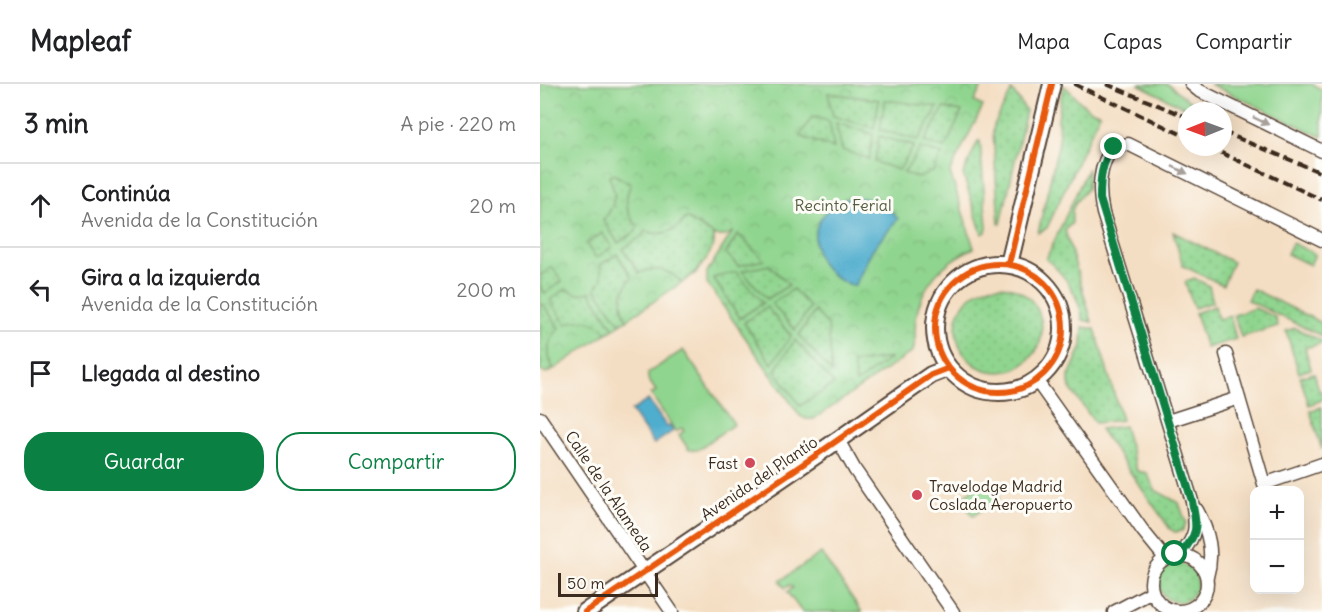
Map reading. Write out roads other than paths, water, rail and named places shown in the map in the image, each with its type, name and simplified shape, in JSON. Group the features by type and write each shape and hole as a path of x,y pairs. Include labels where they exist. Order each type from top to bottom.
{"street":[{"path":"1010,264 1052,84"},
{"path":"1191,84 1197,90 1322,151"},
{"path":"1181,554 1193,539 1196,530 1192,501 1100,199 1100,181 1106,158 1114,147 1128,144 1322,240"},
{"path":"1010,264 1027,270 1043,281 1057,302 1063,326 1059,351 1045,372 1036,380 1020,388 994,392 969,384 949,368 939,349 935,327 939,305 944,295 958,279 977,267 1010,264"},
{"path":"1226,354 1264,484 1322,464"},
{"name":"Avenida del Plantío","path":"585,612 931,375 949,368"},
{"path":"1036,380 1143,531 1165,558"},
{"path":"1168,420 1239,398"},
{"name":"Calle de la Alameda","path":"540,418 672,612"},
{"path":"838,440 855,470 953,612"},
{"path":"1192,501 1207,532 1211,550 1206,591 1194,610 1184,611 1174,611 1164,607 1152,592 1152,572 1165,558 1181,554 1196,559 1207,576"},
{"path":"1114,612 1152,592"}],"water":[{"path":"849,198 876,201 888,208 898,219 872,250 855,286 838,279 826,269 818,257 815,243 816,229 822,217 833,206"},
{"path":"648,400 667,427 670,426 673,431 654,444 631,411"}],"railway":[{"path":"1074,84 1178,133"},
{"path":"1106,84 1178,113"},
{"path":"1232,136 1322,173"},
{"path":"1228,156 1322,200"}],"place":[{"name":"Fast","path":"750,463"},
{"name":"Travelodge Madrid Coslada Aeropuerto","path":"917,495"}],"park label":[{"name":"Recinto Ferial","path":"843,205"}]}
